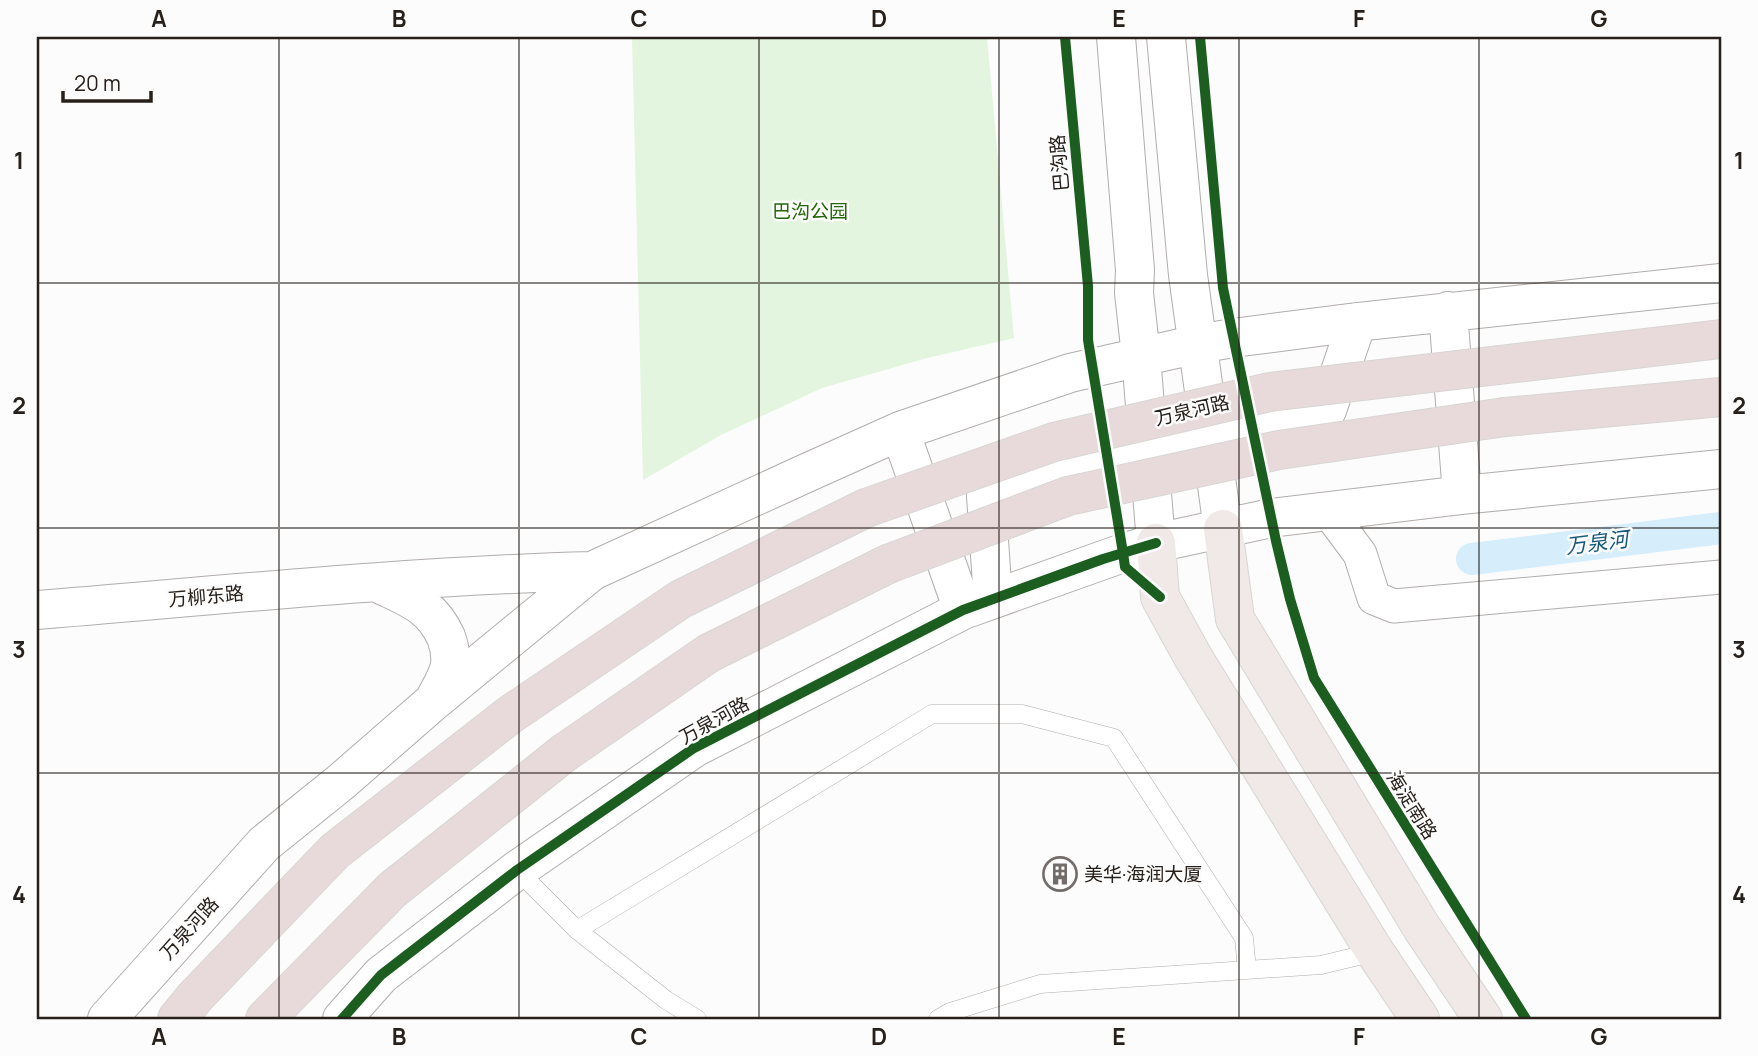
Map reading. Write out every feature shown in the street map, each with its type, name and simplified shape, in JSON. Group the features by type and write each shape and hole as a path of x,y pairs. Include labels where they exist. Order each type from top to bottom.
{"highway":[{"name":"万泉河路","path":"177,1019 335,851 511,714 681,599 866,508 1054,442 1257,395 1721,339"},
{"path":"265,1019 392,890 564,753 709,653 888,564 1068,496 1279,450 1505,417 1721,397"}],"main road":[{"path":"1223,529 1235,619 1422,928 1483,1019"},
{"path":"1156,543 1160,597 1193,657 1375,952 1420,1019"}],"street":[{"path":"1116,37 1135,270 1134,293 1156,543"},
{"path":"1166,37 1186,265 1223,529 1271,518 1328,511 1721,469"},
{"path":"1198,344 1448,311 1721,283"},
{"path":"1448,311 1462,495"},
{"path":"978,605 986,496 1066,467 1148,445 1209,430 1327,410 1357,322"},
{"name":"万泉河路","path":"107,1019 264,844 592,571 900,431 1070,373 1198,344"},
{"path":"900,431 978,605"},
{"path":"1328,511 1360,554 1374,598 1394,606 1721,577"},
{"name":"万泉河路","path":"342,1019 381,975 517,870 694,748 978,605 1103,559 1156,543 1223,529"},
{"name":"万柳东路","path":"37,610 376,582 592,571"},
{"path":"376,582 428,610 441,626 449,645 450,666 434,701"}],"lane":[{"path":"577,930 932,715 1022,714 1114,738 1244,938 1247,970"},
{"path":"517,870 577,930 666,1000 697,1019"},
{"path":"938,1019 950,1012 1040,985 1321,965 1375,952"}],"green space":[{"name":"巴沟公园","path":"632,37 987,37 1014,338 927,358 822,388 721,435 643,480"}],"waterway":[{"name":"万泉河","path":"1472,559 1721,528"}],"cycle path":[{"name":"巴沟路","path":"1065,37 1088,286 1088,340 1125,567 1160,597"},
{"name":"海淀南路","path":"1200,37 1223,288 1276,541 1314,678 1526,1019"},
{"path":"342,1019 381,975 517,870 694,748 963,610 1103,559 1156,543"}],"place":[{"name":"美华·海润大厦","path":"1060,874"}]}
